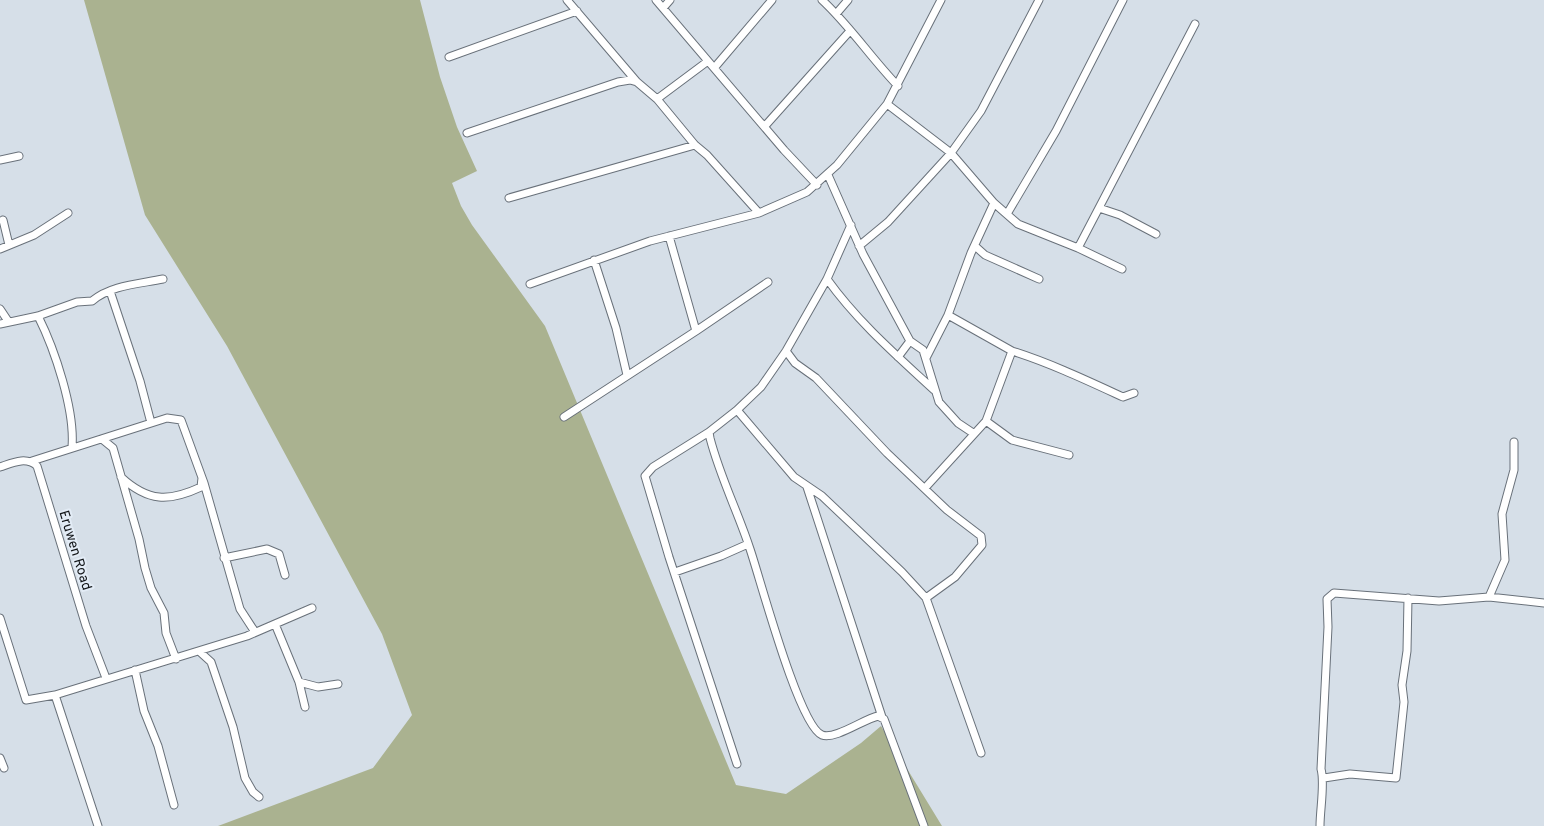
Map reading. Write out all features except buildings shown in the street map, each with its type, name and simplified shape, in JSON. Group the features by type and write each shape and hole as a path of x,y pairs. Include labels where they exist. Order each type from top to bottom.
{"street":[{"path":"568,0 637,82 657,99 696,145 759,213"},
{"path":"656,0 817,185"},
{"path":"663,8 670,0"},
{"path":"715,67 772,0"},
{"path":"822,0 898,86"},
{"path":"836,14 848,0"},
{"path":"530,284 594,260 669,236 759,213 807,192 828,175 887,104 941,0"},
{"path":"859,246 888,222 951,154 980,111 1039,0"},
{"path":"1007,214 1056,131 1123,0"},
{"path":"449,57 577,11"},
{"path":"1078,248 1195,24"},
{"path":"765,126 849,32"},
{"path":"657,99 708,61"},
{"path":"467,133 618,82 630,80 637,82"},
{"path":"887,104 951,154 994,203 1021,225 1078,248 1122,269"},
{"path":"509,198 696,145"},
{"path":"0,160 19,156"},
{"path":"828,175 859,246 910,341 923,350 939,402 958,422 973,433"},
{"path":"926,358 948,315 994,203"},
{"path":"1099,208 1120,215 1156,234"},
{"path":"0,249 34,235 68,213"},
{"path":"3,220 9,245"},
{"path":"737,764 645,476 653,467 709,432 761,388 786,351 827,279 851,225"},
{"path":"669,236 696,330"},
{"path":"975,246 986,255 1039,279"},
{"path":"594,260 612,312 626,375"},
{"path":"0,324 8,321 17,322 77,302 92,301 110,291 163,279"},
{"path":"827,279 842,300 898,357 934,390"},
{"path":"564,417 768,282"},
{"path":"110,291 140,381 150,419"},
{"path":"0,309 8,321"},
{"path":"948,315 1012,351 1048,366 1064,369 1123,397 1134,393"},
{"path":"38,316 54,351 72,419 72,447"},
{"path":"898,357 910,341"},
{"path":"786,351 795,363 816,378 887,454 947,510 978,533 983,540 982,545 955,577 926,598"},
{"path":"925,488 973,433 986,421 1012,351"},
{"path":"737,410 791,473 822,496 902,572 926,598 981,753"},
{"path":"0,467 23,460 32,461 167,418 178,418 184,425 202,478 240,609 255,632"},
{"path":"986,421 1012,440 1069,455"},
{"path":"709,432 748,544 779,646 802,707 812,727 821,735 831,736 871,717 882,717"},
{"path":"102,439 113,448 139,539 145,568 151,588 164,613 166,633 176,658"},
{"path":"1489,597 1506,560 1502,514 1514,470 1514,442"},
{"name":"Eruwen Road","path":"32,461 37,466 86,626 106,678"},
{"path":"121,477 141,493 159,498 181,494 201,487 202,478"},
{"path":"807,486 882,717 888,726 924,826"},
{"path":"675,572 748,544"},
{"path":"224,558 269,550 279,554 285,575"},
{"path":"1320,826 1321,787 1324,778 1321,769 1328,627 1327,599 1334,593 1456,601 1489,597 1544,603"},
{"path":"1324,778 1350,774 1396,778 1404,702 1402,685 1408,651 1408,598"},
{"path":"0,618 26,700 55,695 106,678 200,652 312,608"},
{"path":"275,624 299,682 305,708"},
{"path":"200,652 211,662 233,727 245,778 253,792 259,797"},
{"path":"134,670 144,711 158,746 174,805"},
{"path":"299,682 318,686 338,684"},
{"path":"55,695 98,826"},
{"path":"0,758 4,768"}],"green space":[{"path":"84,0 420,0 440,77 457,127 477,171 452,183 461,206 472,225 545,326 736,785 786,794 861,743 881,726 942,826 218,826 373,768 412,715 382,634 227,346 145,215"}]}
